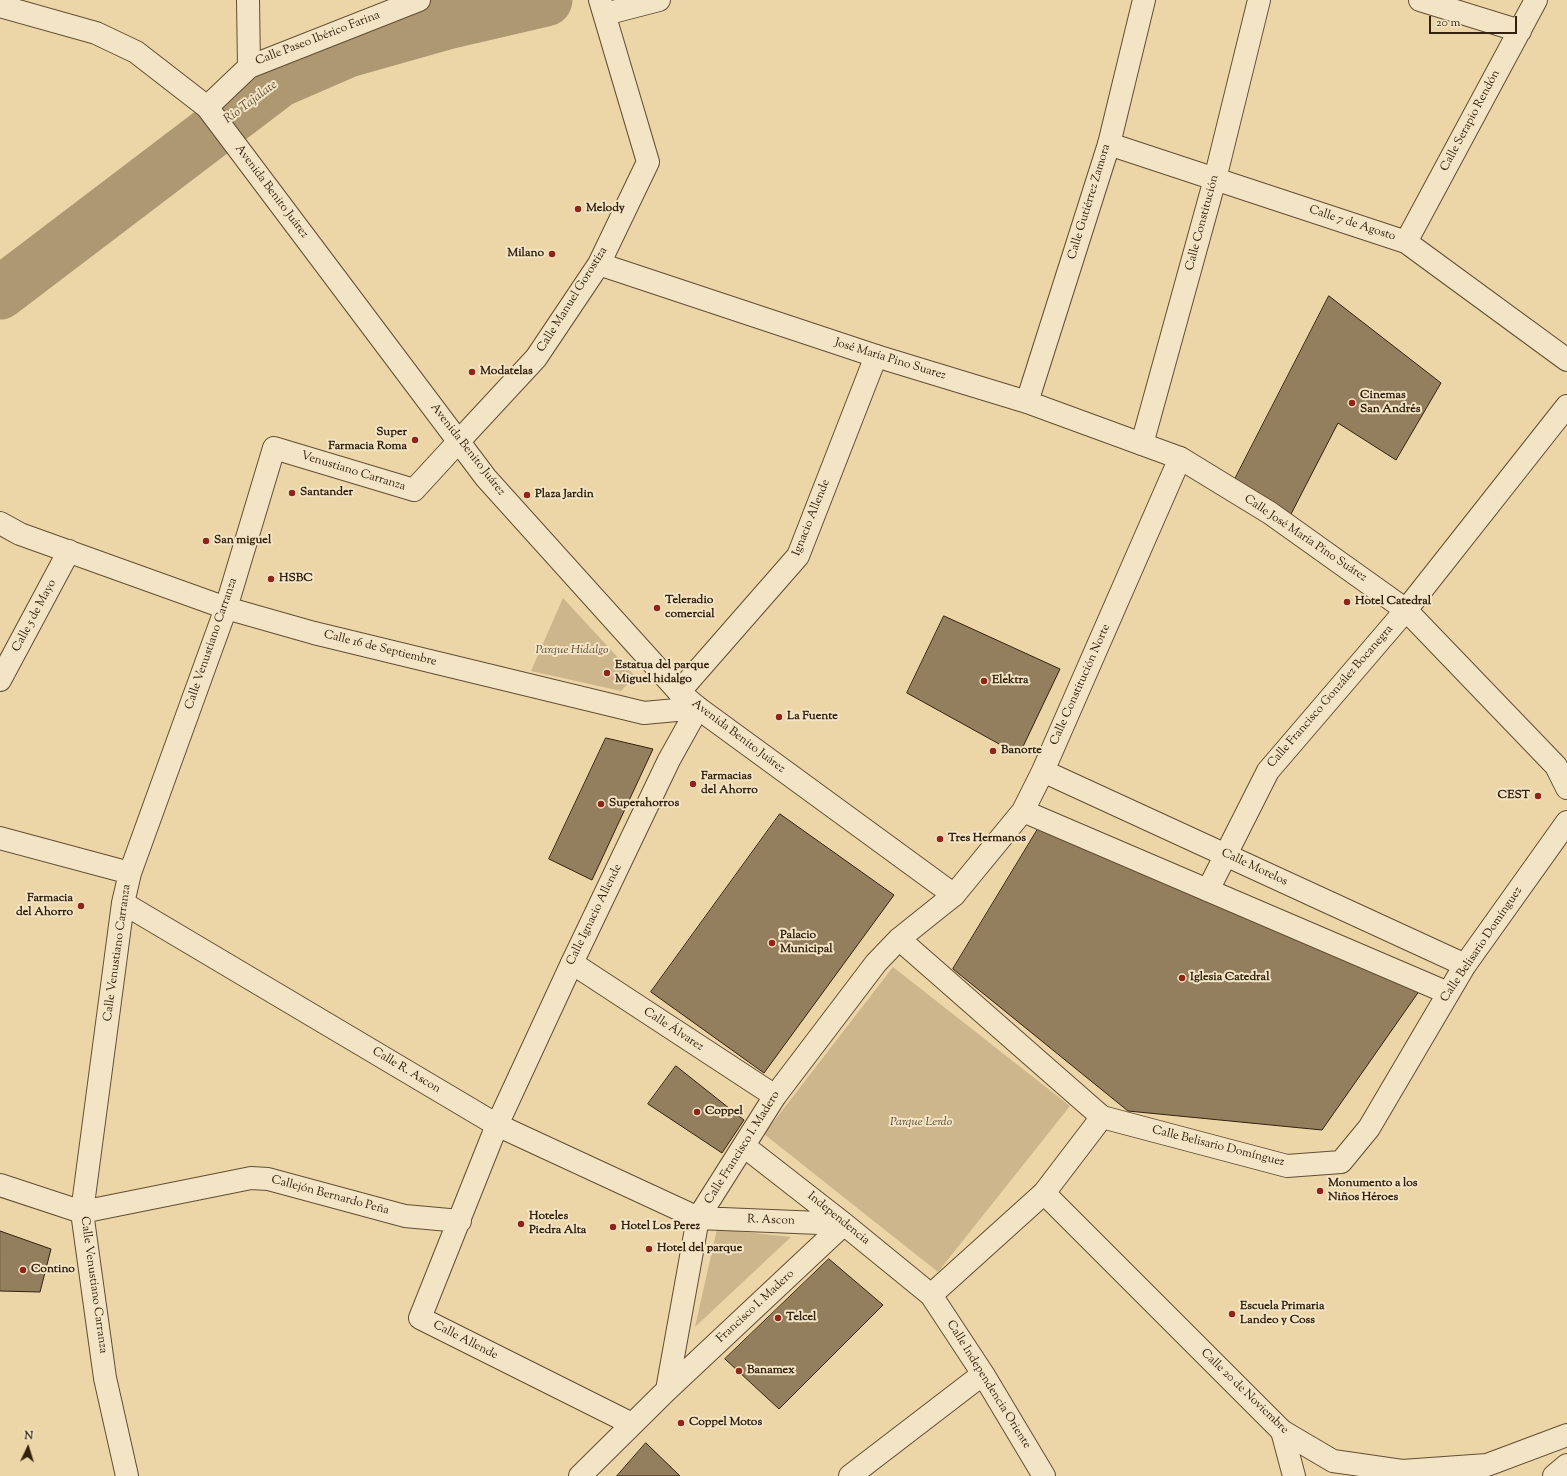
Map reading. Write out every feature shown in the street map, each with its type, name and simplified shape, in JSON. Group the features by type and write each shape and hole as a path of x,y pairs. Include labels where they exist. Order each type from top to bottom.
{"street":[{"path":"248,0 249,67"},
{"name":"Calle Paseo Ibérico Farina","path":"215,118 249,67 420,0"},
{"path":"603,7 659,0"},
{"name":"Calle Gutiérrez Zamora","path":"1027,402 1109,144 1144,0"},
{"name":"Calle Constitución","path":"1142,444 1215,180 1259,0"},
{"path":"1420,0 1520,31"},
{"name":"Calle Serapio Rendón","path":"1406,242 1536,0"},
{"name":"Avenida Benito Juárez","path":"0,6 96,34 136,52 215,118 486,478 679,692 698,708 954,895"},
{"name":"Calle Manuel Gorostiza","path":"459,441 536,358 599,264 648,162 603,7"},
{"name":"Calle 7 de Agosto","path":"1109,144 1406,242 1567,360"},
{"name":"José María Pino Suarez","path":"599,264 876,356 1027,402 1180,458"},
{"name":"Ignacio Allende","path":"679,692 798,556 876,356"},
{"name":"Calle Francisco González Bocanegra","path":"1208,890 1268,771 1406,610 1567,406"},
{"name":"Venustiano Carranza","path":"274,448 414,490 459,441"},
{"name":"Calle Venustiano Carranza","path":"127,1476 105,1378 82,1212 123,903 130,874 226,608 274,448"},
{"name":"Calle José María Pino Suárez","path":"1180,458 1270,513 1406,610 1556,766 1567,788"},
{"name":"Calle Constitución Norte","path":"954,895 1023,811 1043,771 1180,458"},
{"name":"Calle 16 de Septiembre","path":"0,523 20,534 226,608 314,633 644,713 698,708"},
{"name":"Calle 5 de Mayo","path":"0,680 69,551"},
{"name":"Calle Ignacio Allende","path":"498,1125 572,963 669,760 698,708"},
{"name":"Calle Morelos","path":"1043,771 1465,965"},
{"path":"1023,811 1448,993"},
{"name":"Calle Belisario Domínguez","path":"899,939 1102,1117 1287,1166 1341,1162 1369,1128 1465,965 1567,822"},
{"path":"0,838 130,874"},
{"name":"Calle Francisco I. Madero","path":"667,1390 698,1218 774,1096 876,963 899,939 954,895"},
{"name":"Calle R. Ascon","path":"123,903 498,1125 698,1218"},
{"name":"Calle Álvarez","path":"572,963 774,1096"},
{"path":"931,1295 1044,1193 1102,1117"},
{"name":"Calle Allende","path":"498,1125 420,1318 632,1424"},
{"name":"Independencia","path":"744,1146 844,1224 931,1295"},
{"name":"Callejón Bernardo Peña","path":"82,1212 251,1178 268,1179 405,1216 460,1221"},
{"path":"0,1185 82,1212"},
{"name":"Calle 20 de Noviembre","path":"1044,1193 1282,1431 1333,1461 1402,1471 1487,1465 1567,1435"},
{"name":"R. Ascon","path":"698,1218 844,1224"},
{"name":"Francisco I. Madero","path":"667,1390 844,1224"},
{"name":"Calle Independencia Oriente","path":"931,1295 983,1374 1044,1476"},
{"path":"850,1476 983,1374"},
{"path":"580,1476 667,1390"},
{"path":"1282,1431 1294,1476"},
{"path":"1554,1476 1567,1465"}],"green space":[{"name":"Parque Hidalgo","path":"563,598 635,676 621,691 531,671"},
{"name":"Parque Lerdo","path":"893,967 1070,1106 938,1272 764,1134"},
{"path":"717,1229 791,1237 695,1327"}],"building":[{"name":"Cinemas San Andrés","path":"1329,296 1441,383 1396,460 1338,423 1290,516 1235,479"},
{"name":"Elektra","path":"944,616 1060,669 1019,755 907,693"},
{"name":"Superahorros","path":"606,738 653,749 592,880 549,859"},
{"name":"Palacio Municipal","path":"780,814 894,895 764,1073 651,992"},
{"name":"Iglesia Catedral","path":"1041,824 1422,987 1322,1130 1128,1111 953,969"},
{"name":"Coppel","path":"676,1066 744,1120 722,1153 648,1104"},
{"name":"Contino","path":"0,1231 51,1249 40,1292 0,1291"},
{"path":"829,1259 883,1305 779,1409 725,1359"},
{"path":"646,1443 680,1476 617,1476"}],"waterway":[{"name":"Río Tajalate","path":"0,293 279,81 348,51 447,23 546,0"}],"place":[{"name":"Melody","path":"578,209"},
{"name":"Milano","path":"552,254"},
{"name":"Modatelas","path":"472,372"},
{"name":"Cinemas San Andrés","path":"1352,403"},
{"name":"Super Farmacia Roma","path":"415,440"},
{"name":"Santander","path":"292,493"},
{"name":"Plaza Jardin","path":"527,495"},
{"name":"San miguel","path":"206,541"},
{"name":"HSBC","path":"271,579"},
{"name":"Hotel Catedral","path":"1347,602"},
{"name":"Teleradio comercial","path":"657,608"},
{"name":"Estatua del parque Miguel hidalgo","path":"607,673"},
{"name":"Elektra","path":"984,681"},
{"name":"La Fuente","path":"779,717"},
{"name":"Banorte","path":"993,751"},
{"name":"Farmacias del Ahorro","path":"693,784"},
{"name":"CEST","path":"1538,796"},
{"name":"Superahorros","path":"601,804"},
{"name":"Tres Hermanos","path":"940,839"},
{"name":"Farmacia del Ahorro","path":"81,906"},
{"name":"Palacio Municipal","path":"772,943"},
{"name":"Iglesia Catedral","path":"1182,978"},
{"name":"Coppel","path":"697,1112"},
{"name":"Monumento a los Niños Héroes","path":"1320,1191"},
{"name":"Hoteles Piedra Alta","path":"521,1224"},
{"name":"Hotel Los Perez","path":"613,1227"},
{"name":"Hotel del parque","path":"649,1249"},
{"name":"Contino","path":"23,1270"},
{"name":"Escuela Primaria Landeo y Coss","path":"1232,1314"},
{"name":"Telcel","path":"778,1318"},
{"name":"Banamex","path":"739,1371"},
{"name":"Coppel Motos","path":"681,1423"}]}
